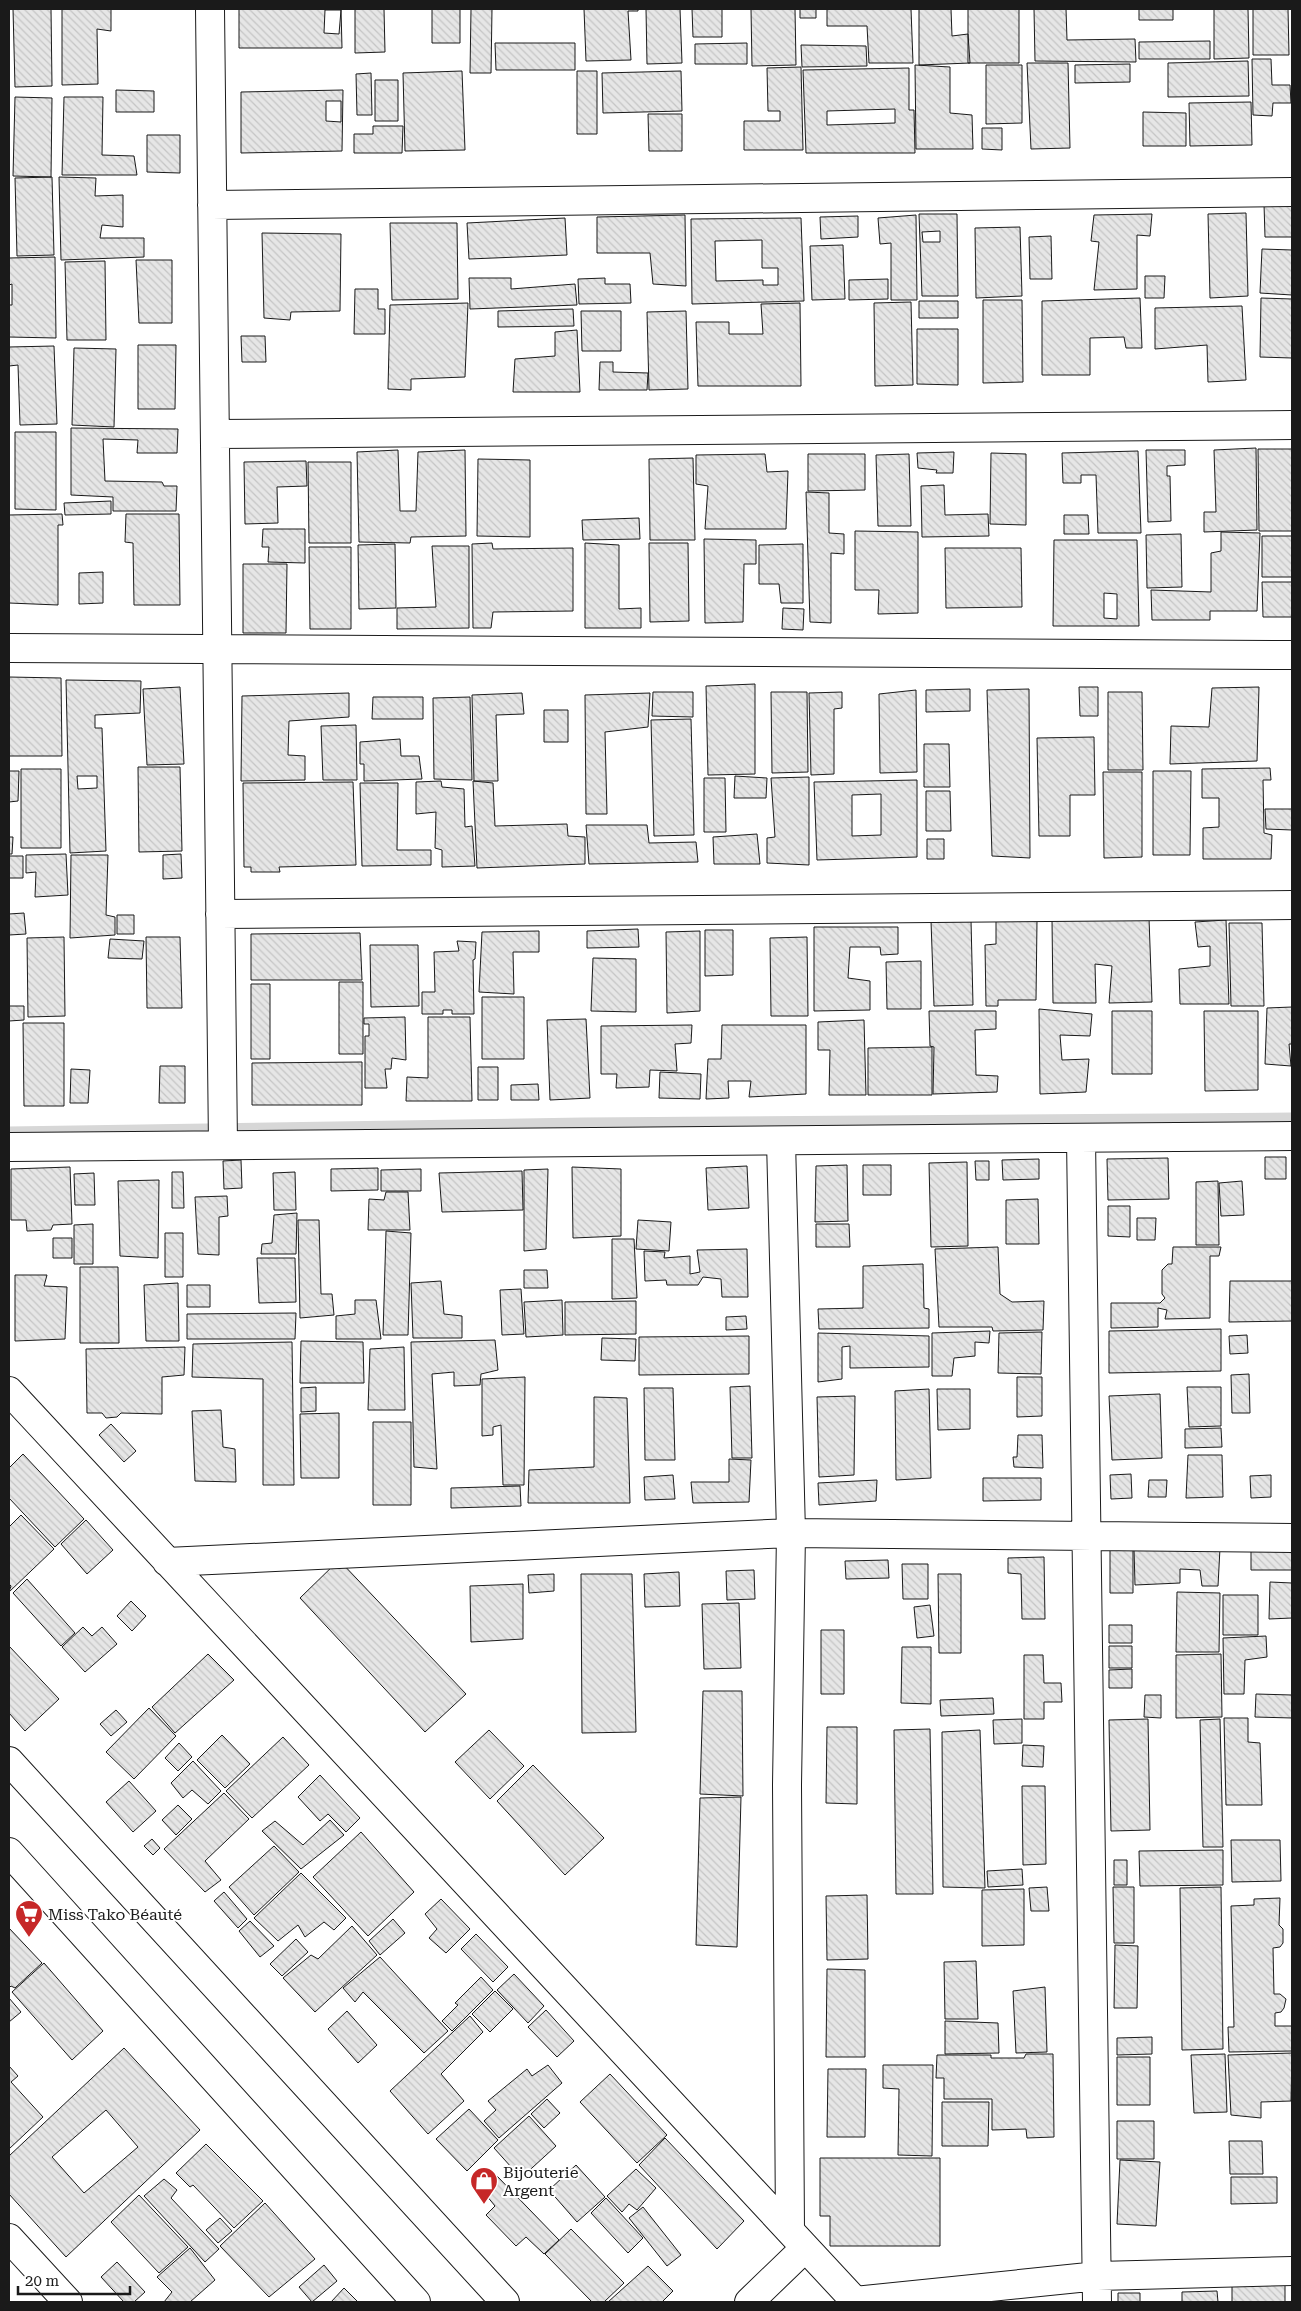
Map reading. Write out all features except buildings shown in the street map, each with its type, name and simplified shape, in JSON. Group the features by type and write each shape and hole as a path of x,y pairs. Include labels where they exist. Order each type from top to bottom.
{"street":[{"path":"210,9 223,1146"},
{"path":"212,205 1292,192"},
{"path":"214,434 1292,425"},
{"path":"9,648 1292,655"},
{"path":"220,914 1292,905"},
{"path":"9,1147 1292,1136"},
{"path":"1081,1138 1097,2302"},
{"path":"749,2302 797,2239 787,1785 791,1533 781,1141"},
{"path":"9,1391 855,2302 1098,2276 1292,2271"},
{"path":"167,1562 791,1533 1292,1538"},
{"path":"9,1761 504,2302"},
{"path":"9,1852 416,2302"},
{"path":"9,2238 68,2302"}],"waterway":[{"path":"9,1132 583,1123 1292,1118"}],"place":[{"name":"Miss Tako Béauté","path":"29,1938"},
{"name":"Bijouterie Argent","path":"484,2205"}]}
